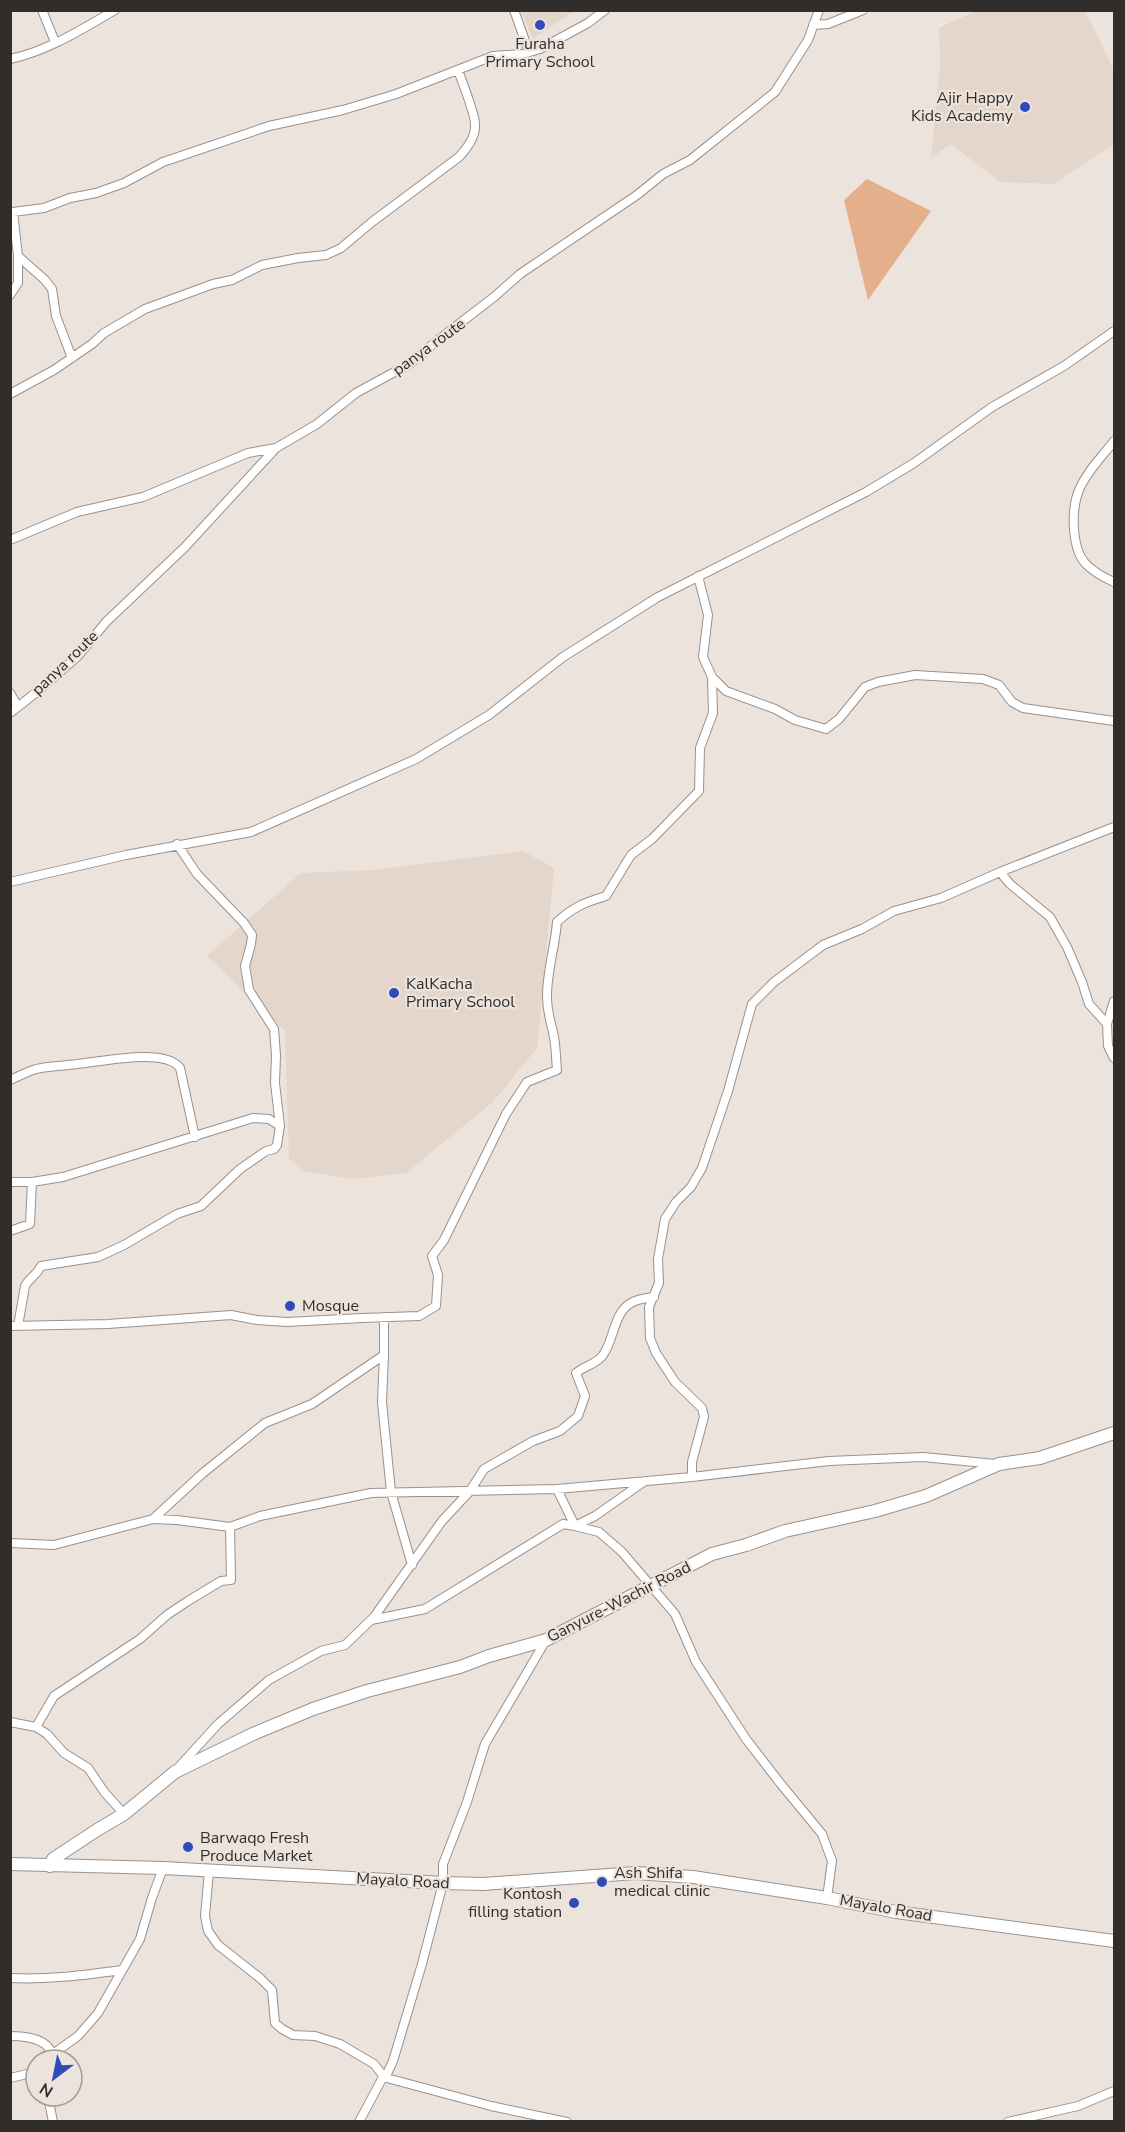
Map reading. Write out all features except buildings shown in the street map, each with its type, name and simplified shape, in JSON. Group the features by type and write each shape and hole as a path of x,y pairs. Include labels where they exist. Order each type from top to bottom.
{"street":[{"path":"42,10 55,42"},
{"path":"10,59 55,42 115,10"},
{"path":"514,10 529,52"},
{"path":"10,295 18,283 18,256 12,214 44,208 70,198 96,193 124,183 163,162 269,126 343,111 396,94 493,56 529,52 560,40 605,10"},
{"path":"813,26 828,24 863,10"},
{"name":"panya route","path":"10,713 78,656 106,622 185,547 276,448 317,424 356,393 411,363 478,311 520,274 637,195 663,174 690,160 775,92 808,40 819,11"},
{"path":"10,394 72,358 104,333 145,309 213,284 232,280 262,265 326,255 358,236 372,222 459,157 472,140 476,124 458,70"},
{"path":"18,256 52,289 56,316 72,358"},
{"path":"10,882 177,844 252,832 416,759 489,715 563,657 658,597 866,492 914,463 992,408 1064,366 1114,331"},
{"path":"1114,441 1092,466 1079,490 1073,511 1073,529 1085,564 1114,582"},
{"path":"10,540 77,512 143,497 248,453 276,448"},
{"path":"698,576 708,615 703,657 712,677 726,691 775,709 795,720 826,729 839,719 865,687 878,682 915,675 983,679 999,685 1012,702 1023,708 1114,721"},
{"path":"177,844 197,874 252,935 245,966 249,990 274,1029 279,1136 274,1149 240,1168 201,1206 177,1214 98,1257 41,1266 37,1274 28,1280 25,1286 14,1326 108,1324 231,1315 287,1322 419,1316 436,1306 438,1275 432,1256 444,1240 506,1114 527,1082 557,1070 554,1037 547,1015 547,994 549,966 556,938 557,922 581,903 606,896 631,855 652,839 699,791 700,748 713,713 712,677"},
{"path":"10,693 18,707"},
{"path":"692,1477 692,1462 704,1417 702,1408 675,1382 656,1353 650,1338 649,1307 659,1283 658,1259 665,1219 676,1202 691,1187 702,1168 729,1091 752,1004 774,982 823,945 862,929 894,911 941,898 1114,827"},
{"path":"1000,872 1010,884 1050,917 1067,947 1089,1004 1107,1024"},
{"path":"1114,1001 1107,1024 1108,1046 1114,1058"},
{"path":"10,1080 38,1068 120,1059 169,1060 180,1068 195,1137"},
{"path":"10,1182 32,1182 63,1177 253,1118 269,1119 280,1126"},
{"path":"10,1231 30,1224 32,1182"},
{"path":"175,1772 218,1724 269,1680 321,1651 345,1645 370,1621 393,1593 442,1521 470,1491 484,1469 533,1441 561,1431 578,1416 585,1396 576,1373 584,1366 598,1361 603,1355 612,1339 615,1325 626,1307 632,1302 654,1297"},
{"path":"384,1317 382,1402 391,1492 412,1565"},
{"path":"153,1519 203,1473 266,1423 312,1404 384,1355"},
{"name":"Ganyure-Wachir Road","path":"50,1866 52,1859 96,1830 124,1815 175,1772 253,1734 313,1709 367,1691 460,1667 489,1656 546,1640 712,1554 785,1532 875,1511 926,1496 999,1464 1040,1458 1114,1433"},
{"path":"10,1543 54,1545 153,1519 230,1527 260,1516 371,1493 557,1490 829,1461 923,1457 999,1464"},
{"path":"575,1526 595,1516 647,1480"},
{"path":"557,1490 575,1526"},
{"path":"370,1621 425,1609 563,1524 599,1532 622,1552 675,1614 696,1662 746,1739 822,1834 832,1861 827,1898"},
{"path":"36,1727 54,1696 140,1639 167,1615 188,1601 221,1581 231,1580 230,1527"},
{"path":"386,2078 409,2010 443,1883 443,1864 467,1802 485,1744 546,1640"},
{"path":"10,1722 36,1727 47,1734 64,1753 88,1768 124,1815"},
{"name":"Mayalo Road","path":"10,1864 163,1868 483,1884 636,1873 693,1877 827,1898 896,1912 1114,1941"},
{"path":"64,2048 78,2036 98,2013 140,1939 163,1868"},
{"path":"209,1871 205,1916 208,1931 218,1945 272,1990 275,2023 293,2035 315,2036 340,2044 374,2064 386,2078"},
{"path":"10,1978 74,1977 122,1970"},
{"path":"10,2036 28,2036 42,2042 46,2048"},
{"path":"359,2121 383,2077 491,2106 567,2121"},
{"path":"1008,2121 1078,2106 1114,2091"}],"shaded area":[{"name":"Furaha Primary School","path":"521,11 574,11 533,39"},
{"name":"Ajir Happy Kids Academy","path":"975,11 1085,11 1114,70 1114,144 1053,184 1000,182 951,144 931,158 940,65 939,28"},
{"path":"867,179 931,211 868,300 844,200"},
{"name":"KalKacha Primary School","path":"523,851 554,868 537,1048 493,1102 406,1173 353,1179 304,1171 289,1158 285,1031 207,956 301,873 374,870"}],"place":[{"name":"Furaha Primary School","path":"540,25"},
{"name":"Ajir Happy Kids Academy","path":"1025,107"},
{"name":"KalKacha Primary School","path":"394,993"},
{"name":"Mosque","path":"290,1306"},
{"name":"Barwaqo Fresh Produce Market","path":"188,1847"},
{"name":"Ash Shifa medical clinic","path":"602,1882"},
{"name":"Kontosh filling station","path":"574,1903"}]}
